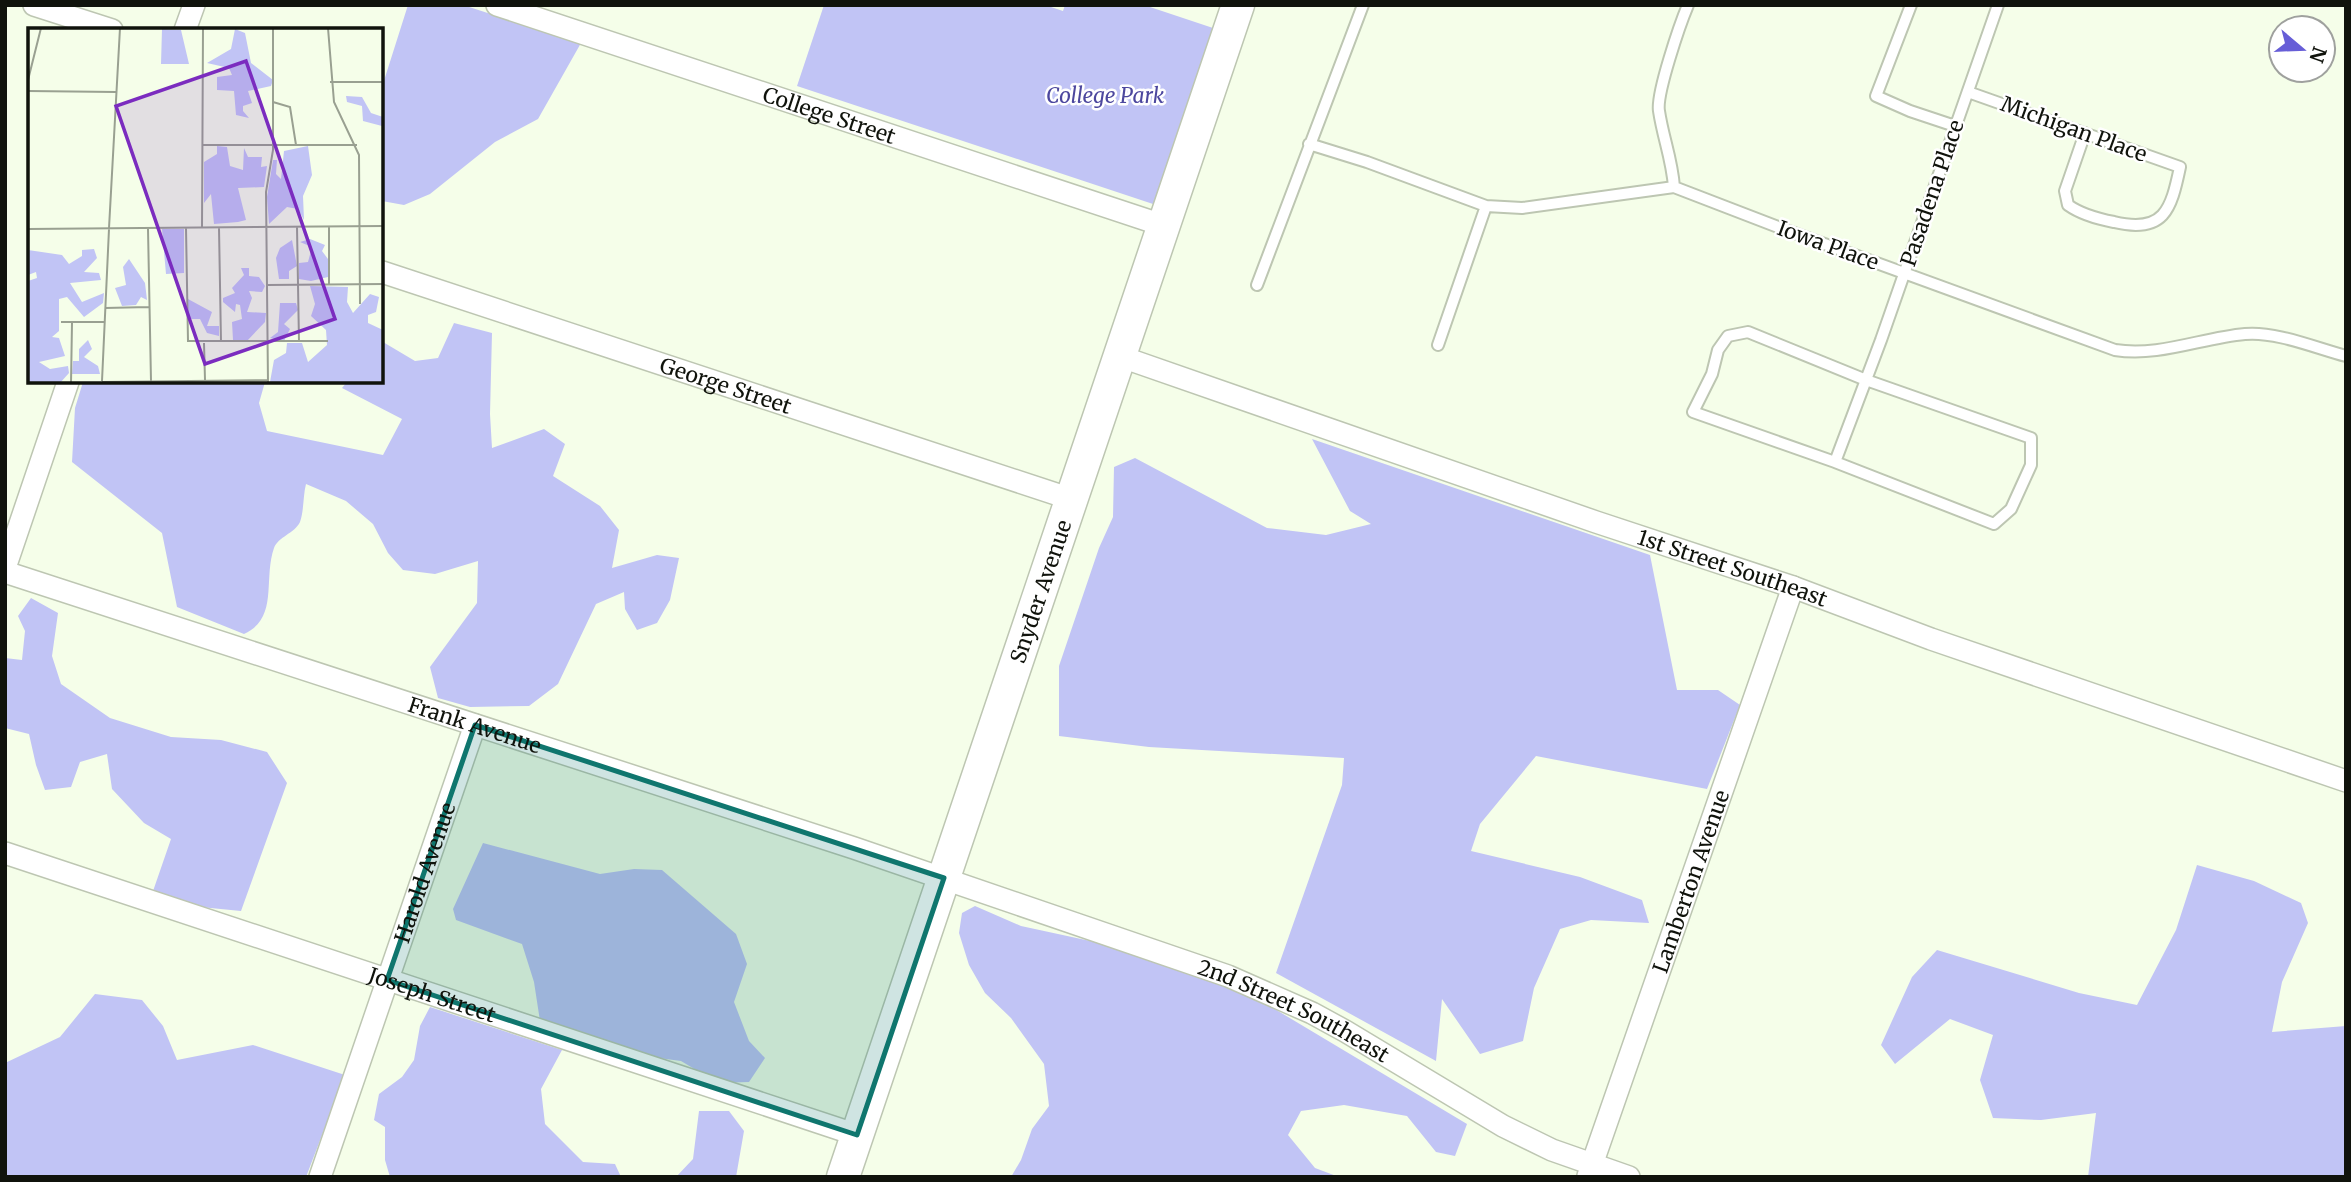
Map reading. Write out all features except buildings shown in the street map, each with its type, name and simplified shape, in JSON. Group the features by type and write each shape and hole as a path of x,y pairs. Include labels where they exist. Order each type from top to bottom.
{"main road":[{"name":"Snyder Avenue","path":"843,1177 1238,5"}],"street":[{"path":"34,5 106,28"},
{"path":"186,28 194,5"},
{"name":"College Street","path":"497,5 1162,225"},
{"name":"George Street","path":"383,272 1071,499"},
{"name":"1st Street Southeast","path":"1119,356 1596,522 1793,587 1944,643 2346,781"},
{"path":"5,570 68,383"},
{"name":"Frank Avenue","path":"5,570 944,878"},
{"name":"Lamberton Avenue","path":"1590,1170 1793,587"},
{"name":"Harold Avenue","path":"320,1177 475,725"},
{"name":"Joseph Street","path":"5,853 857,1135"},
{"name":"2nd Street Southeast","path":"944,878 1262,990 1345,1031 1503,1126 1590,1170 1629,1177"}],"lane":[{"path":"1257,285 1363,5"},
{"path":"1674,187 1673,165 1658,108 1676,34 1688,5"},
{"path":"1911,5 1876,96 1955,126"},
{"name":"Pasadena Place","path":"1835,462 1998,5"},
{"name":"Michigan Place","path":"1968,92 2085,133 2180,167 2171,204 2164,216 2151,225 2131,226 2091,216 2068,205 2065,191 2085,133"},
{"name":"Iowa Place","path":"1310,144 1486,205 1522,208 1674,187 2115,350 2159,350 2245,334 2263,334 2346,356"},
{"path":"1438,345 1486,205"},
{"path":"1748,332 1866,380 2031,438 2031,465 2011,509 1994,524 1835,462 1693,412 1712,374 1718,350 1728,336 1748,332"}],"highlighted area":[{"path":"475,725 944,878 857,1135 387,980"}],"green space":[{"path":"408,5 463,5 581,43 538,119 495,142 430,194 404,205 383,201 383,84"},
{"name":"College Park","path":"824,5 1045,5 1063,11 1065,5 1144,5 1219,30 1156,205 797,86"},
{"path":"454,323 492,333 492,448 544,429 565,444 553,476 600,506 619,530 612,568 657,555 679,558 670,600 657,623 637,630 625,609 624,592 596,604 558,684 529,706 470,707 438,698 430,667 477,603 478,561 435,574 403,570 388,553 373,524 346,501 306,484 300,522 274,548 268,597 262,618 244,634 177,607 162,533 72,462 75,408 83,383 265,383 259,403 267,431 383,455 402,419 342,388 346,383 383,383 383,342 415,361 438,358"},
{"path":"1312,439 1650,555 1677,690 1718,690 1740,705 1707,789 1536,756 1480,824 1471,851 1580,877 1642,900 1649,923 1591,920 1560,929 1534,988 1523,1041 1480,1054 1442,999 1436,1061 1276,973 1342,785 1344,758 1149,747 1059,736 1059,666 1099,548 1113,517 1114,467 1135,458 1267,528 1326,535 1371,524 1350,511"},
{"path":"31,598 58,613 52,656 61,684 110,718 171,737 221,740 267,752 287,783 241,911 180,905 152,894 171,839 144,823 112,789 107,754 80,762 71,787 45,790 29,734 5,728 5,658 22,660 25,631 18,616"},
{"path":"483,843 600,874 634,869 662,870 736,934 747,964 734,1002 749,1041 765,1058 749,1082 718,1083 681,1061 644,1056 540,1021 534,982 522,944 456,920 453,909"},
{"path":"2197,865 2254,881 2301,903 2308,923 2282,982 2272,1032 2346,1026 2346,1177 2088,1177 2096,1113 2041,1120 1993,1118 1980,1080 1993,1035 1950,1019 1895,1064 1881,1045 1912,977 1937,950 2079,993 2137,1005 2176,930"},
{"path":"975,906 1021,926 1095,942 1185,969 1253,996 1467,1124 1455,1156 1436,1152 1407,1116 1344,1105 1301,1111 1288,1135 1315,1168 1339,1177 1011,1177 1021,1160 1032,1129 1049,1106 1044,1064 1011,1018 985,993 969,965 959,933 962,913"},
{"path":"95,994 142,1000 163,1026 177,1060 253,1045 345,1075 306,1177 5,1177 5,1063 60,1037"},
{"path":"430,1007 562,1050 541,1089 545,1124 583,1162 615,1164 621,1177 390,1177 385,1160 385,1127 374,1120 379,1094 402,1077 414,1060 420,1026"},
{"path":"699,1111 729,1111 744,1131 736,1177 676,1177 693,1159"}]}
